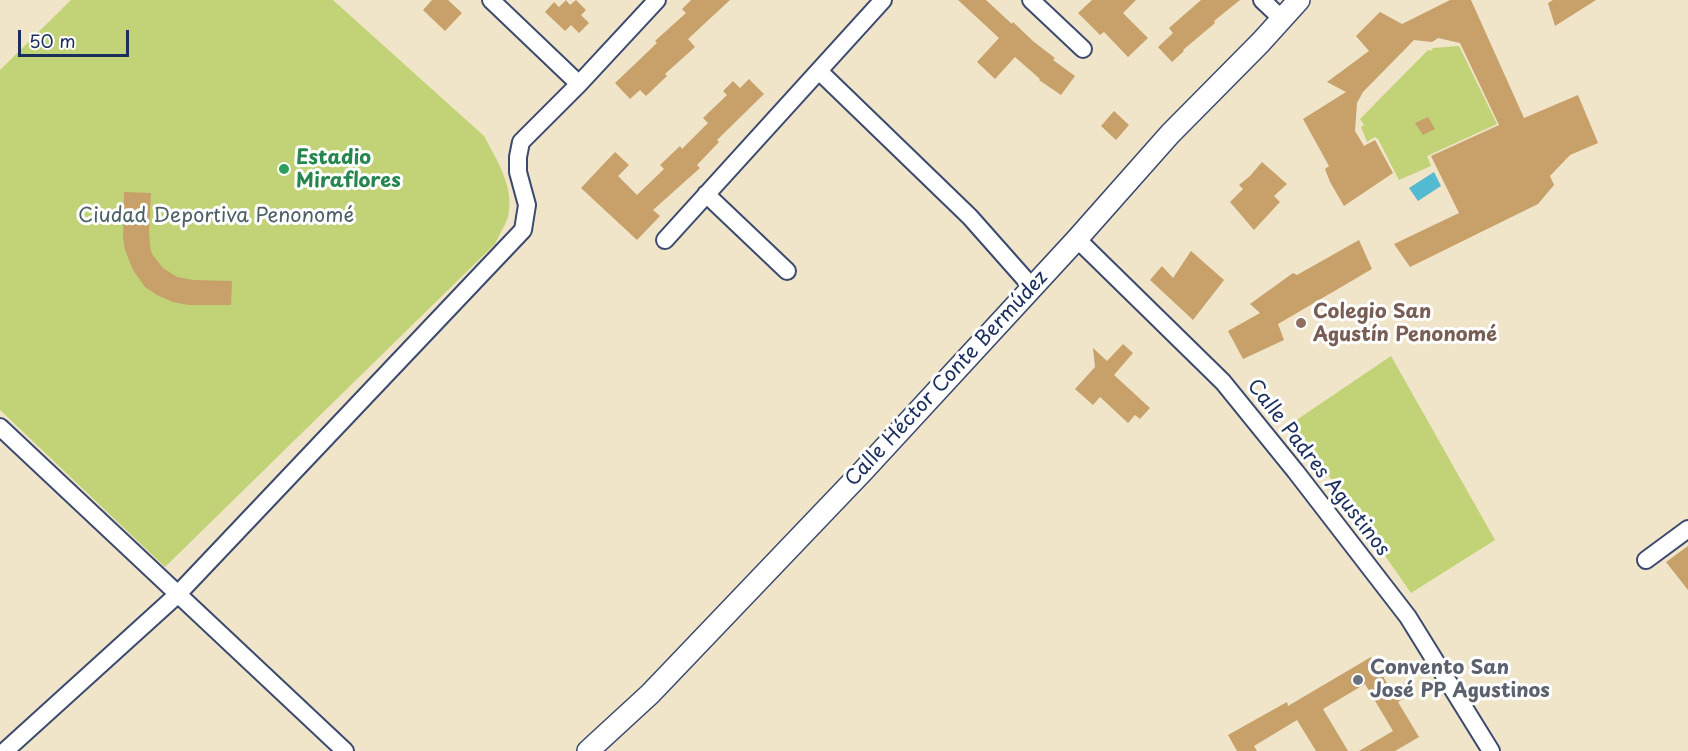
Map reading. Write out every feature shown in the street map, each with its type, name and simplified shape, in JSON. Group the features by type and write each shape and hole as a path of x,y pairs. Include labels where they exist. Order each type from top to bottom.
{"street":[{"path":"491,0 579,84"},
{"path":"5,751 177,595 522,230 527,206 518,172 521,142 657,0"},
{"path":"665,240 883,0"},
{"path":"1032,0 1083,49"},
{"path":"1263,0 1281,19"},
{"name":"Calle Héctor Conte Bermúdez","path":"588,751 658,685 864,470 1077,239 1170,134 1299,0"},
{"path":"819,71 970,217 1032,287"},
{"path":"706,194 788,271"},
{"name":"Calle Padres Agustinos","path":"1077,239 1223,382 1296,472 1408,617 1491,751"},
{"path":"0,427 345,751"},
{"path":"1646,560 1688,529"}],"green space":[{"name":"Ciudad Deportiva Penonomé","path":"71,0 333,0 484,136 504,175 509,195 508,217 495,244 165,567 0,410 0,70"},
{"path":"1459,46 1497,124 1427,156 1431,166 1399,180 1378,139 1375,137 1367,142 1361,127 1364,125 1360,119 1428,50"},
{"path":"1391,356 1495,540 1411,593 1292,423"}],"water":[{"path":"1434,172 1441,186 1418,201 1409,188"}],"building":[{"path":"432,0 448,0 462,13 445,31 423,10"},
{"path":"566,0 570,5 576,0 586,10 581,15 589,23 579,33 571,25 565,31 545,12 554,2 559,7"},
{"path":"691,0 730,0 688,39 695,47 665,74 667,76 646,96 640,90 630,99 615,83 657,43 655,41 686,13 682,9"},
{"path":"958,0 986,0 1055,58 1053,60 1075,76 1061,95 1039,80 1015,57 995,79 977,62 999,38"},
{"path":"1092,0 1136,0 1123,13 1148,38 1128,57 1104,32 1100,35 1078,13"},
{"path":"1201,0 1240,0 1214,21 1215,23 1172,62 1158,47 1173,33 1169,28"},
{"path":"1450,0 1471,0 1524,118 1578,95 1598,143 1570,155 1550,176 1554,185 1538,204 1410,267 1394,244 1459,213 1431,156 1499,125 1460,43 1438,38 1432,42 1414,40 1363,92 1357,103 1355,131 1364,146 1375,140 1393,173 1344,206 1325,169 1329,166 1303,119 1346,92 1327,82 1369,51 1356,36 1380,12 1402,24"},
{"path":"1553,0 1596,0 1555,26 1548,3"},
{"path":"749,79 764,94 717,140 719,142 697,165 700,168 653,210 660,216 637,240 581,188 615,152 629,165 618,176 637,195 664,169 660,165 680,146 682,149 708,123 703,118 727,95 723,91 733,81 740,88"},
{"path":"1114,111 1129,125 1116,140 1101,126"},
{"path":"1428,117 1435,129 1423,135 1415,123"},
{"path":"1262,162 1287,184 1274,196 1280,202 1254,230 1230,202 1243,189 1239,185"},
{"path":"124,192 151,193 150,246 152,254 163,268 177,277 193,280 232,281 231,305 189,305 173,302 145,287 133,270 125,250"},
{"path":"1359,240 1372,269 1278,324 1284,340 1243,359 1228,331 1260,313 1250,304 1293,273 1297,275"},
{"path":"1191,251 1224,280 1193,320 1150,280 1162,266 1173,278"},
{"path":"1123,344 1133,353 1114,375 1150,408 1140,419 1135,415 1128,423 1100,397 1093,405 1075,389 1095,367 1093,348 1107,361"},
{"path":"1688,546 1688,590 1666,562"},
{"path":"1371,657 1392,691 1409,681 1415,692 1398,702 1419,737 1395,751 1359,751 1393,731 1365,684 1323,709 1348,751 1316,751 1297,720 1254,746 1257,751 1237,751 1228,735 1287,702 1288,706"}],"place":[{"name":"Estadio Miraflores","path":"284,169"},
{"name":"Colegio San Agustín Penonomé","path":"1301,323"},
{"name":"Convento San José PP Agustinos","path":"1358,680"}]}
